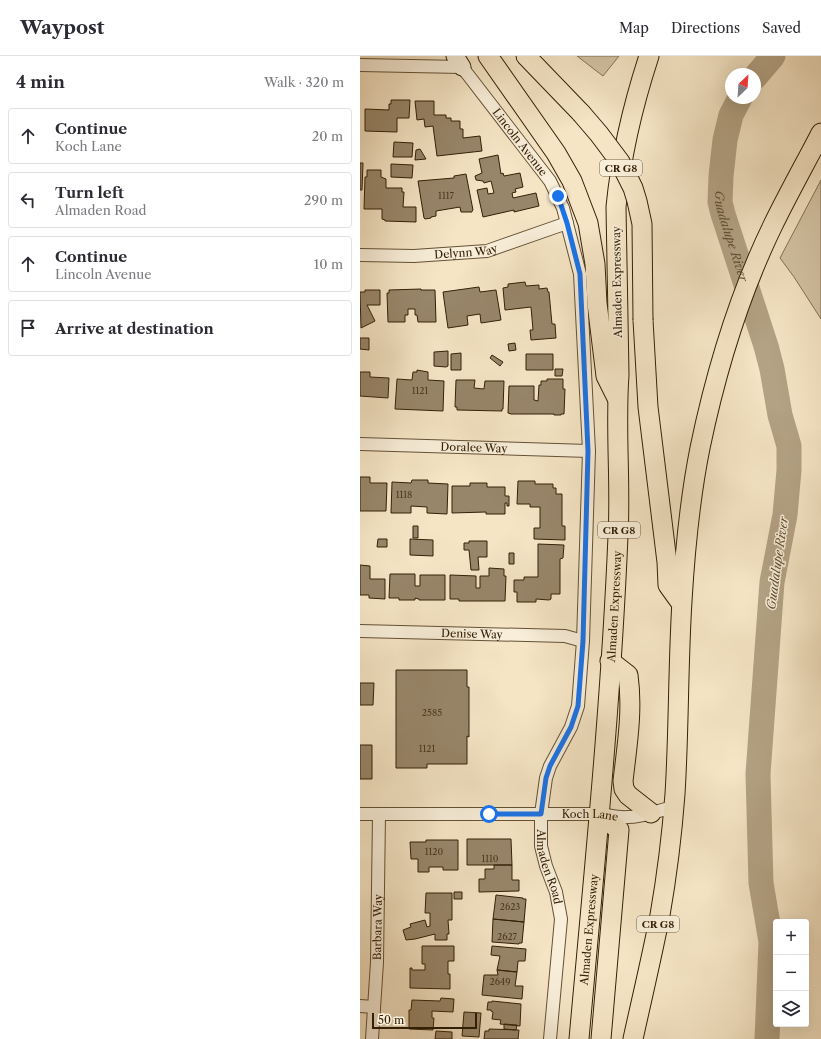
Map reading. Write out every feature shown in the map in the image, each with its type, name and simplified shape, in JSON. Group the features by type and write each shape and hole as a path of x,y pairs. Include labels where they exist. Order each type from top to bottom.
{"main road":[{"path":"488,56 556,153 572,181 588,223 595,264 597,303 606,376 618,398"},
{"path":"526,56 607,143 620,162 633,188 637,201 642,224 643,320 648,407 667,562 668,585 681,603"},
{"name":"Almaden Expressway","path":"579,1039 599,814 618,536 620,483 616,207 618,180 632,113 649,56"},
{"name":"CR G8","path":"633,1039 660,916 668,862 674,807 681,603 689,514 700,447 720,367 740,304 773,225 812,164 821,133"},
{"path":"610,661 628,675 630,690 630,716 623,780 624,789 628,795 651,813"},
{"path":"599,814 618,830 601,1039"}],"street":[{"path":"360,65 458,62"},
{"name":"Lincoln Avenue","path":"458,62 550,181 558,196 567,223"},
{"name":"Delynn Way","path":"360,255 414,256 487,252 567,223"},
{"name":"Almaden Road","path":"550,1039 561,919 556,892 546,866 541,846 541,814 546,778 550,766 571,727 578,706 583,641 588,451 580,274 567,223"},
{"name":"Doralee Way","path":"360,444 588,451"},
{"name":"Denise Way","path":"360,631 565,636 583,641"},
{"name":"Koch Lane","path":"360,814 599,814 627,817 645,815 674,807"},
{"name":"Barbara Way","path":"372,1039 377,962 378,814"},
{"path":"360,1006 374,1007"}],"shaded area":[{"path":"577,56 619,56 603,76"},
{"path":"821,180 821,319 780,258"}],"building":[{"path":"391,100 410,100 409,118 397,118 397,132 365,131 365,109 389,110"},
{"path":"415,101 434,101 434,115 446,115 446,118 451,118 451,121 460,121 460,129 463,129 463,138 480,136 482,151 437,156 433,126 425,127 424,119 417,120"},
{"path":"394,142 413,143 412,157 393,157"},
{"path":"420,149 426,159 415,160 416,150"},
{"path":"498,155 501,174 503,173 504,176 520,173 523,187 515,189 516,192 512,193 513,198 536,193 539,206 483,217 477,190 487,188 488,194 494,193 491,181 484,183 483,181 476,180 475,176 482,173 479,159"},
{"path":"360,163 363,163 362,190 360,190"},
{"path":"391,164 413,165 412,178 391,177"},
{"path":"367,170 381,170 381,177 386,179 386,188 402,188 402,192 404,192 403,207 416,207 416,222 385,221 382,219 382,209 364,209 365,177 367,177"},
{"path":"466,174 473,210 472,212 461,212 460,207 436,211 436,216 425,219 418,181 454,178 454,176"},
{"path":"525,282 526,286 539,285 539,289 547,288 549,292 552,324 555,324 556,338 531,340 530,330 533,330 531,307 505,310 503,288 508,287 508,284"},
{"path":"479,287 480,292 496,290 501,320 481,323 480,314 467,316 468,325 448,328 443,292"},
{"path":"365,290 380,290 380,305 367,305 375,321 361,328 360,292 365,292"},
{"path":"389,290 435,290 436,322 418,322 417,315 415,315 415,309 408,309 408,315 405,315 405,322 388,322 387,293 389,293"},
{"path":"360,338 369,338 369,350 360,349"},
{"path":"515,343 516,350 509,351 508,344"},
{"path":"448,351 448,366 434,366 434,352"},
{"path":"461,353 461,370 451,370 451,354"},
{"path":"526,354 553,354 553,370 526,370"},
{"path":"492,355 503,362 500,366 490,358"},
{"path":"555,369 563,369 562,376 555,376"},
{"path":"417,370 428,372 428,380 444,381 443,411 395,409 397,379 412,380 413,372 417,372"},
{"path":"360,372 370,372 370,377 389,378 388,398 360,396"},
{"path":"547,379 563,379 563,389 565,389 564,414 508,413 509,386 534,386 534,400 538,401 539,385 541,385 541,381 547,381"},
{"path":"456,380 475,380 474,388 484,389 485,381 504,381 502,411 457,410 457,407 455,407"},
{"path":"360,477 370,477 370,483 387,483 386,511 360,511"},
{"path":"412,480 428,480 428,483 448,484 447,514 427,513 427,507 411,506 411,513 391,513 392,482 411,483"},
{"path":"518,481 535,481 535,484 553,484 553,488 556,488 556,494 562,494 562,526 565,526 565,540 534,539 534,528 540,528 540,507 530,507 530,504 517,504"},
{"path":"470,483 487,483 487,487 505,487 505,496 509,496 509,506 505,503 505,514 486,514 486,512 452,513 452,486 470,486"},
{"path":"413,526 418,526 418,538 413,538"},
{"path":"378,539 387,539 387,547 377,547"},
{"path":"410,539 433,540 433,556 410,555"},
{"path":"469,541 487,541 487,557 478,557 479,570 471,570 469,550 464,550 464,543 469,543"},
{"path":"538,544 564,545 563,558 560,559 560,594 551,594 551,599 549,600 536,599 536,602 517,602 517,592 514,592 514,580 524,580 524,577 538,577"},
{"path":"509,553 514,553 514,564 509,564"},
{"path":"360,565 370,566 370,579 385,579 385,599 369,598 369,595 360,595"},
{"path":"489,568 504,569 504,576 506,576 505,601 459,601 459,599 450,599 450,575 476,576 476,588 480,588 480,576 489,576"},
{"path":"390,574 415,574 415,586 420,586 420,575 445,575 445,600 419,600 415,598 415,600 399,600 399,598 389,598"},
{"path":"396,670 467,670 467,687 469,687 469,737 467,736 467,764 427,764 427,768 396,768"},
{"path":"360,683 374,683 373,705 360,705"},
{"path":"360,745 372,745 372,779 360,779"},
{"path":"467,839 511,839 512,865 467,865"},
{"path":"426,840 458,840 458,870 443,870 443,867 429,867 429,872 418,872 418,859 411,859 410,842 426,842"},
{"path":"494,865 512,865 512,880 519,880 519,891 479,892 479,879 485,879 485,869 494,869"},
{"path":"454,892 462,892 462,899 454,899"},
{"path":"426,893 452,893 452,920 448,920 449,934 447,934 447,940 435,940 435,934 406,940 403,930 411,927 410,924 425,920 427,927 430,926 430,913 425,913"},
{"path":"496,895 526,899 524,922 493,919"},
{"path":"493,919 524,922 522,943 492,942"},
{"path":"422,946 454,946 454,961 448,961 450,989 410,988 410,968 412,968 412,970 425,970 425,964 422,964"},
{"path":"492,946 526,949 525,961 518,961 517,972 497,970 500,956 491,955"},
{"path":"497,970 517,972 515,986 523,986 522,999 482,995 484,975 498,975"},
{"path":"441,998 454,999 453,1012 432,1011 432,1018 434,1018 433,1030 409,1029 409,1010 411,1010 412,1000 440,1001"},
{"path":"492,1001 521,1004 520,1026 500,1024 501,1020 492,1019 493,1012 491,1010 487,1010 488,1002"},
{"path":"464,1012 481,1013 479,1037 462,1036"},
{"path":"504,1024 517,1025 516,1030 504,1029"},
{"path":"489,1029 519,1030 518,1039 484,1039 485,1031 489,1031"},
{"path":"436,1031 452,1032 452,1039 435,1039"}],"waterway":[{"name":"Guadalupe River","path":"761,70 773,56"},
{"name":"Guadalupe River","path":"737,104 731,115 725,140 720,202 766,346 772,369 780,415 789,446 789,470 785,515 772,582 758,774 761,883 771,942 767,1039"}],"route":[{"path":"489,814 541,814 546,778 550,766 567,736 578,706 583,641 588,451 580,274 563,208 558,196"}]}
